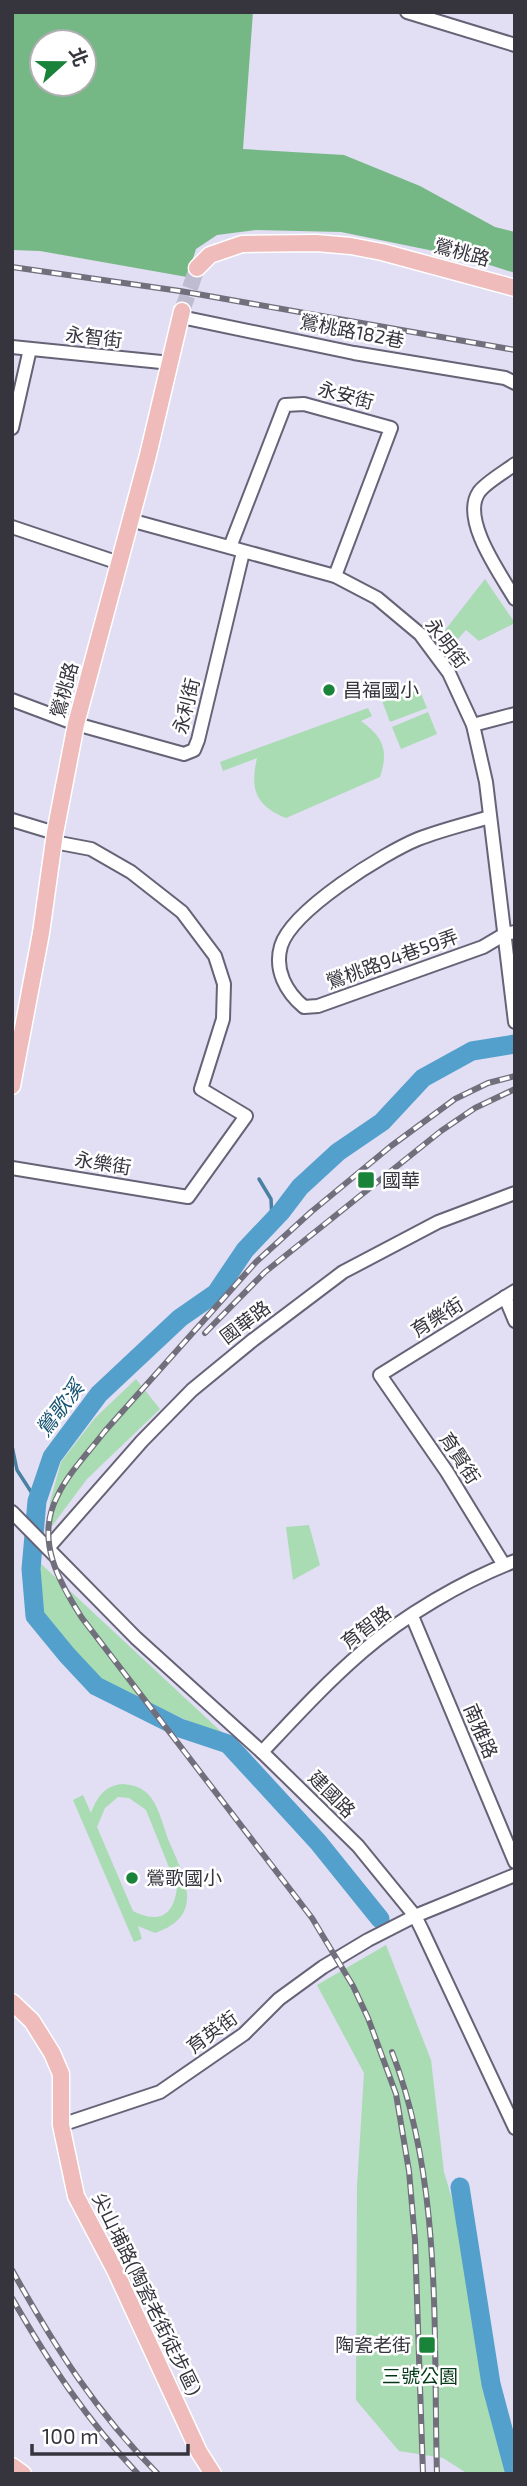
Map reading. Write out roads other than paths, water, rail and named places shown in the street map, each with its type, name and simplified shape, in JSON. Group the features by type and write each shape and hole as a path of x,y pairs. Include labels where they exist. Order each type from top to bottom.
{"main road":[{"name":"鶯桃路","path":"197,268 210,255 242,244 316,243 382,252 515,288"},
{"name":"鶯桃路","path":"12,1086 18,1017 41,933 54,837 76,724 182,314"},
{"name":"尖山埔路(陶瓷老街徒步區)","path":"12,2002 32,2021 52,2053 61,2074 61,2125 76,2196 115,2270 199,2452 213,2474"},
{"path":"12,2466 23,2474"}],"street":[{"path":"407,12 515,45"},
{"name":"鶯桃路182巷","path":"182,314 354,353 505,378 515,383"},
{"name":"永智街","path":"12,347 171,363"},
{"path":"12,428 30,349"},
{"name":"永安街","path":"230,547 281,409 285,405 304,404 391,428 335,576"},
{"path":"515,464 479,492 474,511 477,531 515,598"},
{"name":"永明街","path":"130,520 335,576 377,598 420,634 449,673 473,726 486,782 510,933 515,1022"},
{"path":"12,527 119,563"},
{"name":"永利街","path":"76,724 184,754 194,750 243,552"},
{"path":"12,701 76,724"},
{"path":"473,726 515,714"},
{"name":"鶯桃路94巷59弄","path":"490,817 418,839 345,879 294,924 282,944 279,962 282,977 293,998 304,1007 318,1006 482,947 510,933"},
{"path":"12,820 54,837"},
{"name":"永樂街","path":"12,1168 188,1197 246,1116 201,1089 223,1019 224,984 215,956 182,912 131,872 91,849 54,837"},
{"name":"國華路","path":"46,1546 183,1398 253,1340 343,1272 438,1222 515,1193"},
{"path":"510,1294 515,1321"},
{"name":"育樂街","path":"380,1375 510,1294"},
{"name":"育賢街","path":"380,1375 509,1563"},
{"name":"建國路","path":"12,1512 136,1638 262,1752 358,1846 415,1916 515,2128"},
{"name":"育智路","path":"262,1752 323,1688 364,1650 412,1616 509,1563"},
{"name":"南雅路","path":"412,1616 515,1862"},
{"path":"415,1916 515,1875"},
{"name":"育英街","path":"61,2125 160,2092 244,2034 279,1999 323,1967 415,1916"}],"waterway":[{"name":"鶯歌溪","path":"380,1919 318,1842 228,1744 180,1728 96,1686 67,1655 35,1616 31,1569 37,1501 52,1457 99,1394 180,1318 216,1293 245,1250 281,1212 300,1187 338,1152 382,1122 423,1078 472,1051 515,1044"},
{"path":"259,1179 271,1199 272,1220"},
{"path":"12,1446 17,1470 37,1501"},
{"name":"鶯歌溪","path":"460,2187 491,2384 515,2474"}],"tunnel":[{"path":"182,311 197,268"}],"railway":[{"path":"12,267 180,291 515,350"},
{"path":"423,2474 415,2240 409,2171 396,2094 368,2018 353,1986 312,1918 82,1618 58,1575 49,1545 48,1529 57,1497 79,1463 256,1262 391,1146 455,1099 488,1083 515,1076"},
{"path":"205,1333 265,1272 441,1131 475,1108 515,1089"},
{"path":"392,2052 408,2102 428,2207 434,2314 437,2474"},
{"path":"12,2270 44,2326 95,2402 158,2474"},
{"path":"12,2298 69,2390 138,2474"}],"place":[{"name":"昌福國小","path":"329,690"},
{"name":"國華","path":"366,1180"},
{"name":"鶯歌國小","path":"132,1878"},
{"name":"陶瓷老街","path":"427,2345"}],"park label":[{"name":"三號公園","path":"420,2376"}]}
